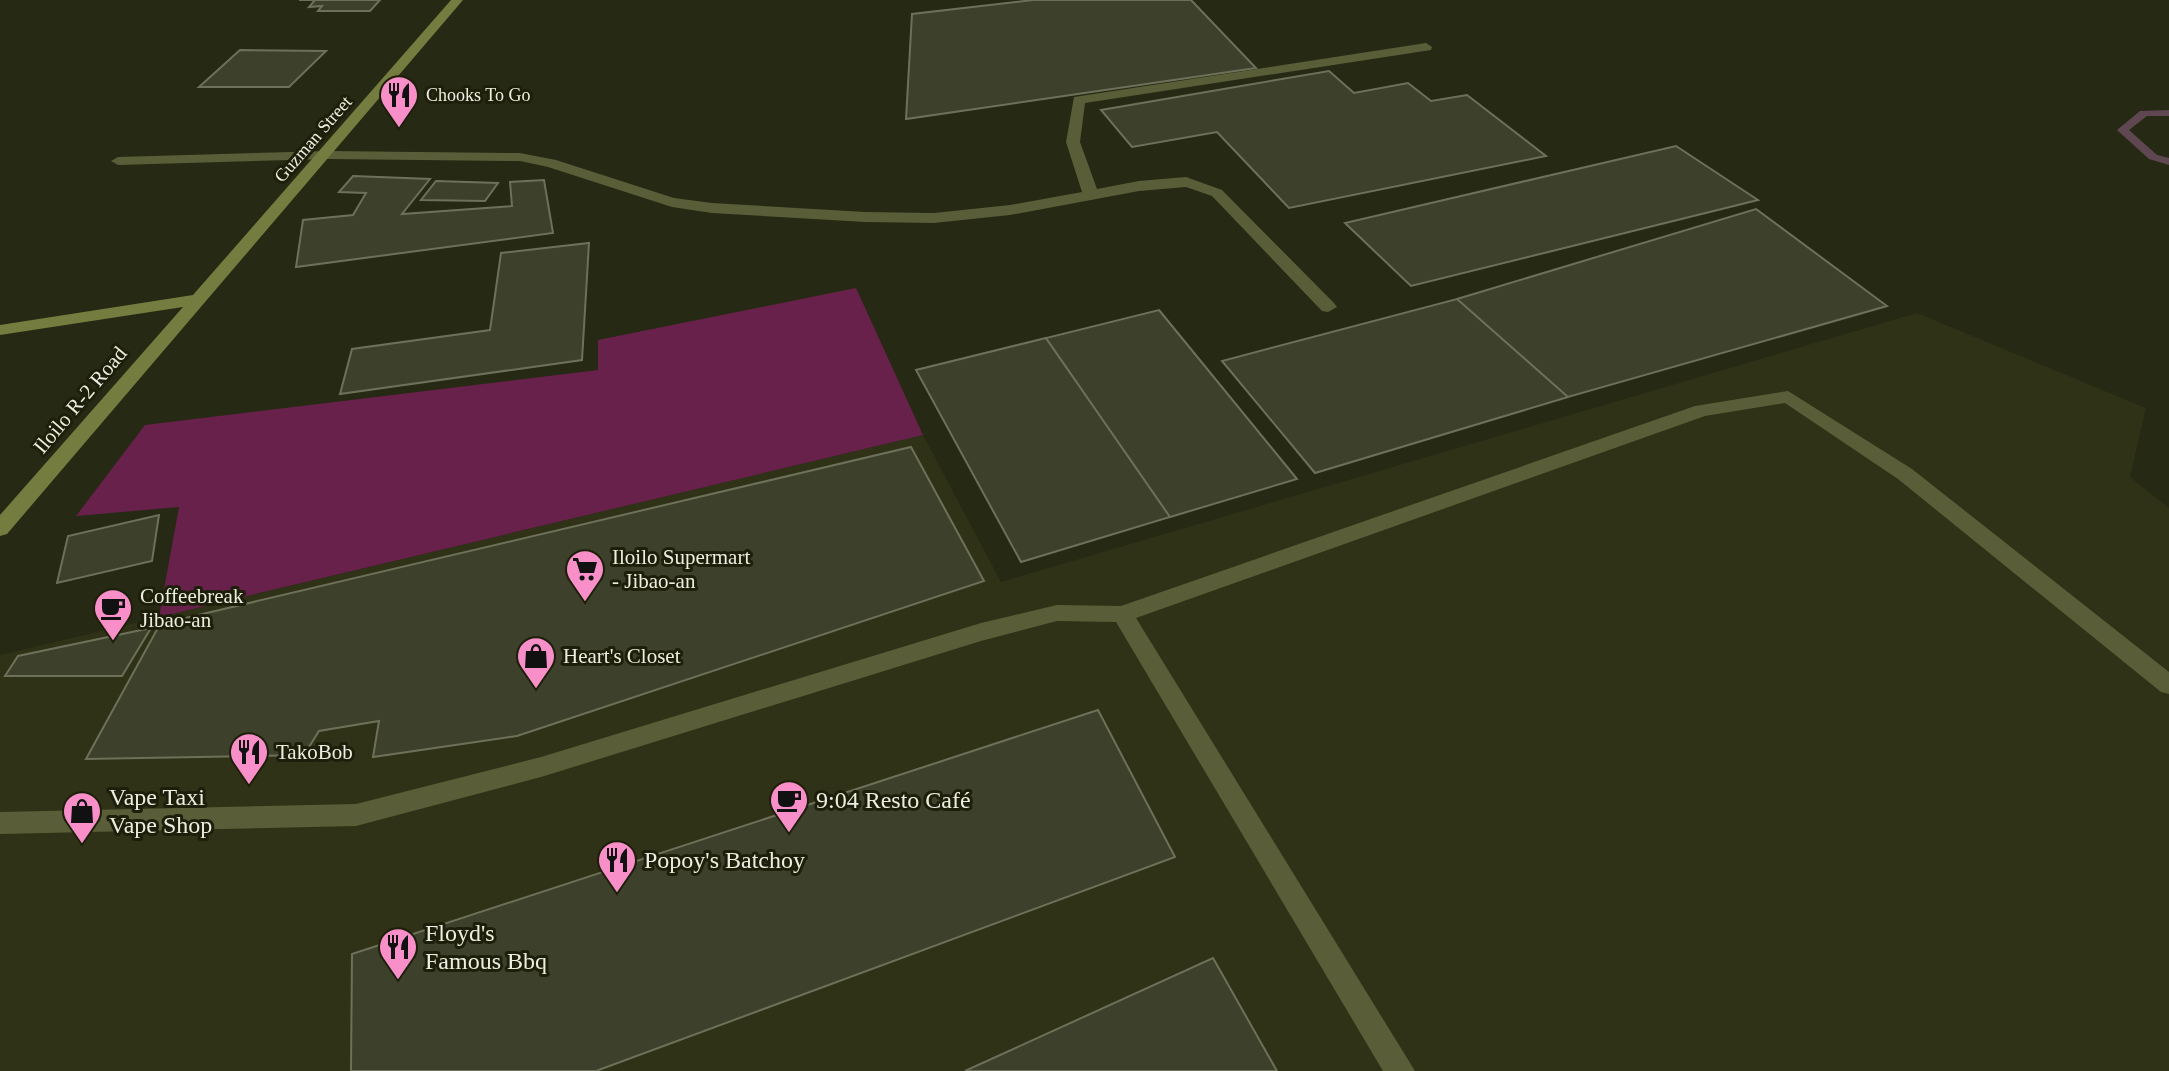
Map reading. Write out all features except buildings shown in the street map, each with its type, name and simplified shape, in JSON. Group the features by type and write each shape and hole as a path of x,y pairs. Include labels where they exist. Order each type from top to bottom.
{"main road":[{"name":"Guzman Street","path":"195,300 327,155 457,0"},
{"path":"0,330 195,300"},
{"name":"Iloilo R-2 Road","path":"0,529 195,300"}],"lane":[{"path":"1091,195 1073,142 1079,100 1426,47"},
{"path":"118,160 327,155 520,157 551,163 672,202 712,208 865,217 934,218 1010,210 1139,186 1186,182 1217,193 1328,307"},
{"path":"0,823 356,815 541,767 1057,612 1122,614 1702,410 1788,397 1905,474 2169,685"},
{"path":"1122,614 1400,1071"}],"shaded area":[{"path":"856,288 923,435 159,617 179,507 76,516 145,425 598,370 598,340"},
{"path":"1917,313 2146,408 2130,477 2169,508 2169,1071 0,1071 0,655 923,435 1001,582"}],"waterway":[{"path":"2169,113 2144,113 2122,130 2153,157 2169,162"}],"place":[{"name":"Chooks To Go","path":"399,129"},
{"name":"Iloilo Supermart - Jibao-an","path":"585,603"},
{"name":"Coffeebreak Jibao-an","path":"113,642"},
{"name":"Heart's Closet","path":"536,690"},
{"name":"TakoBob","path":"249,786"},
{"name":"9:04 Resto Café","path":"789,834"},
{"name":"Vape Taxi Vape Shop","path":"82,845"},
{"name":"Popoy's Batchoy","path":"617,894"},
{"name":"Floyd's Famous Bbq","path":"398,981"}]}
